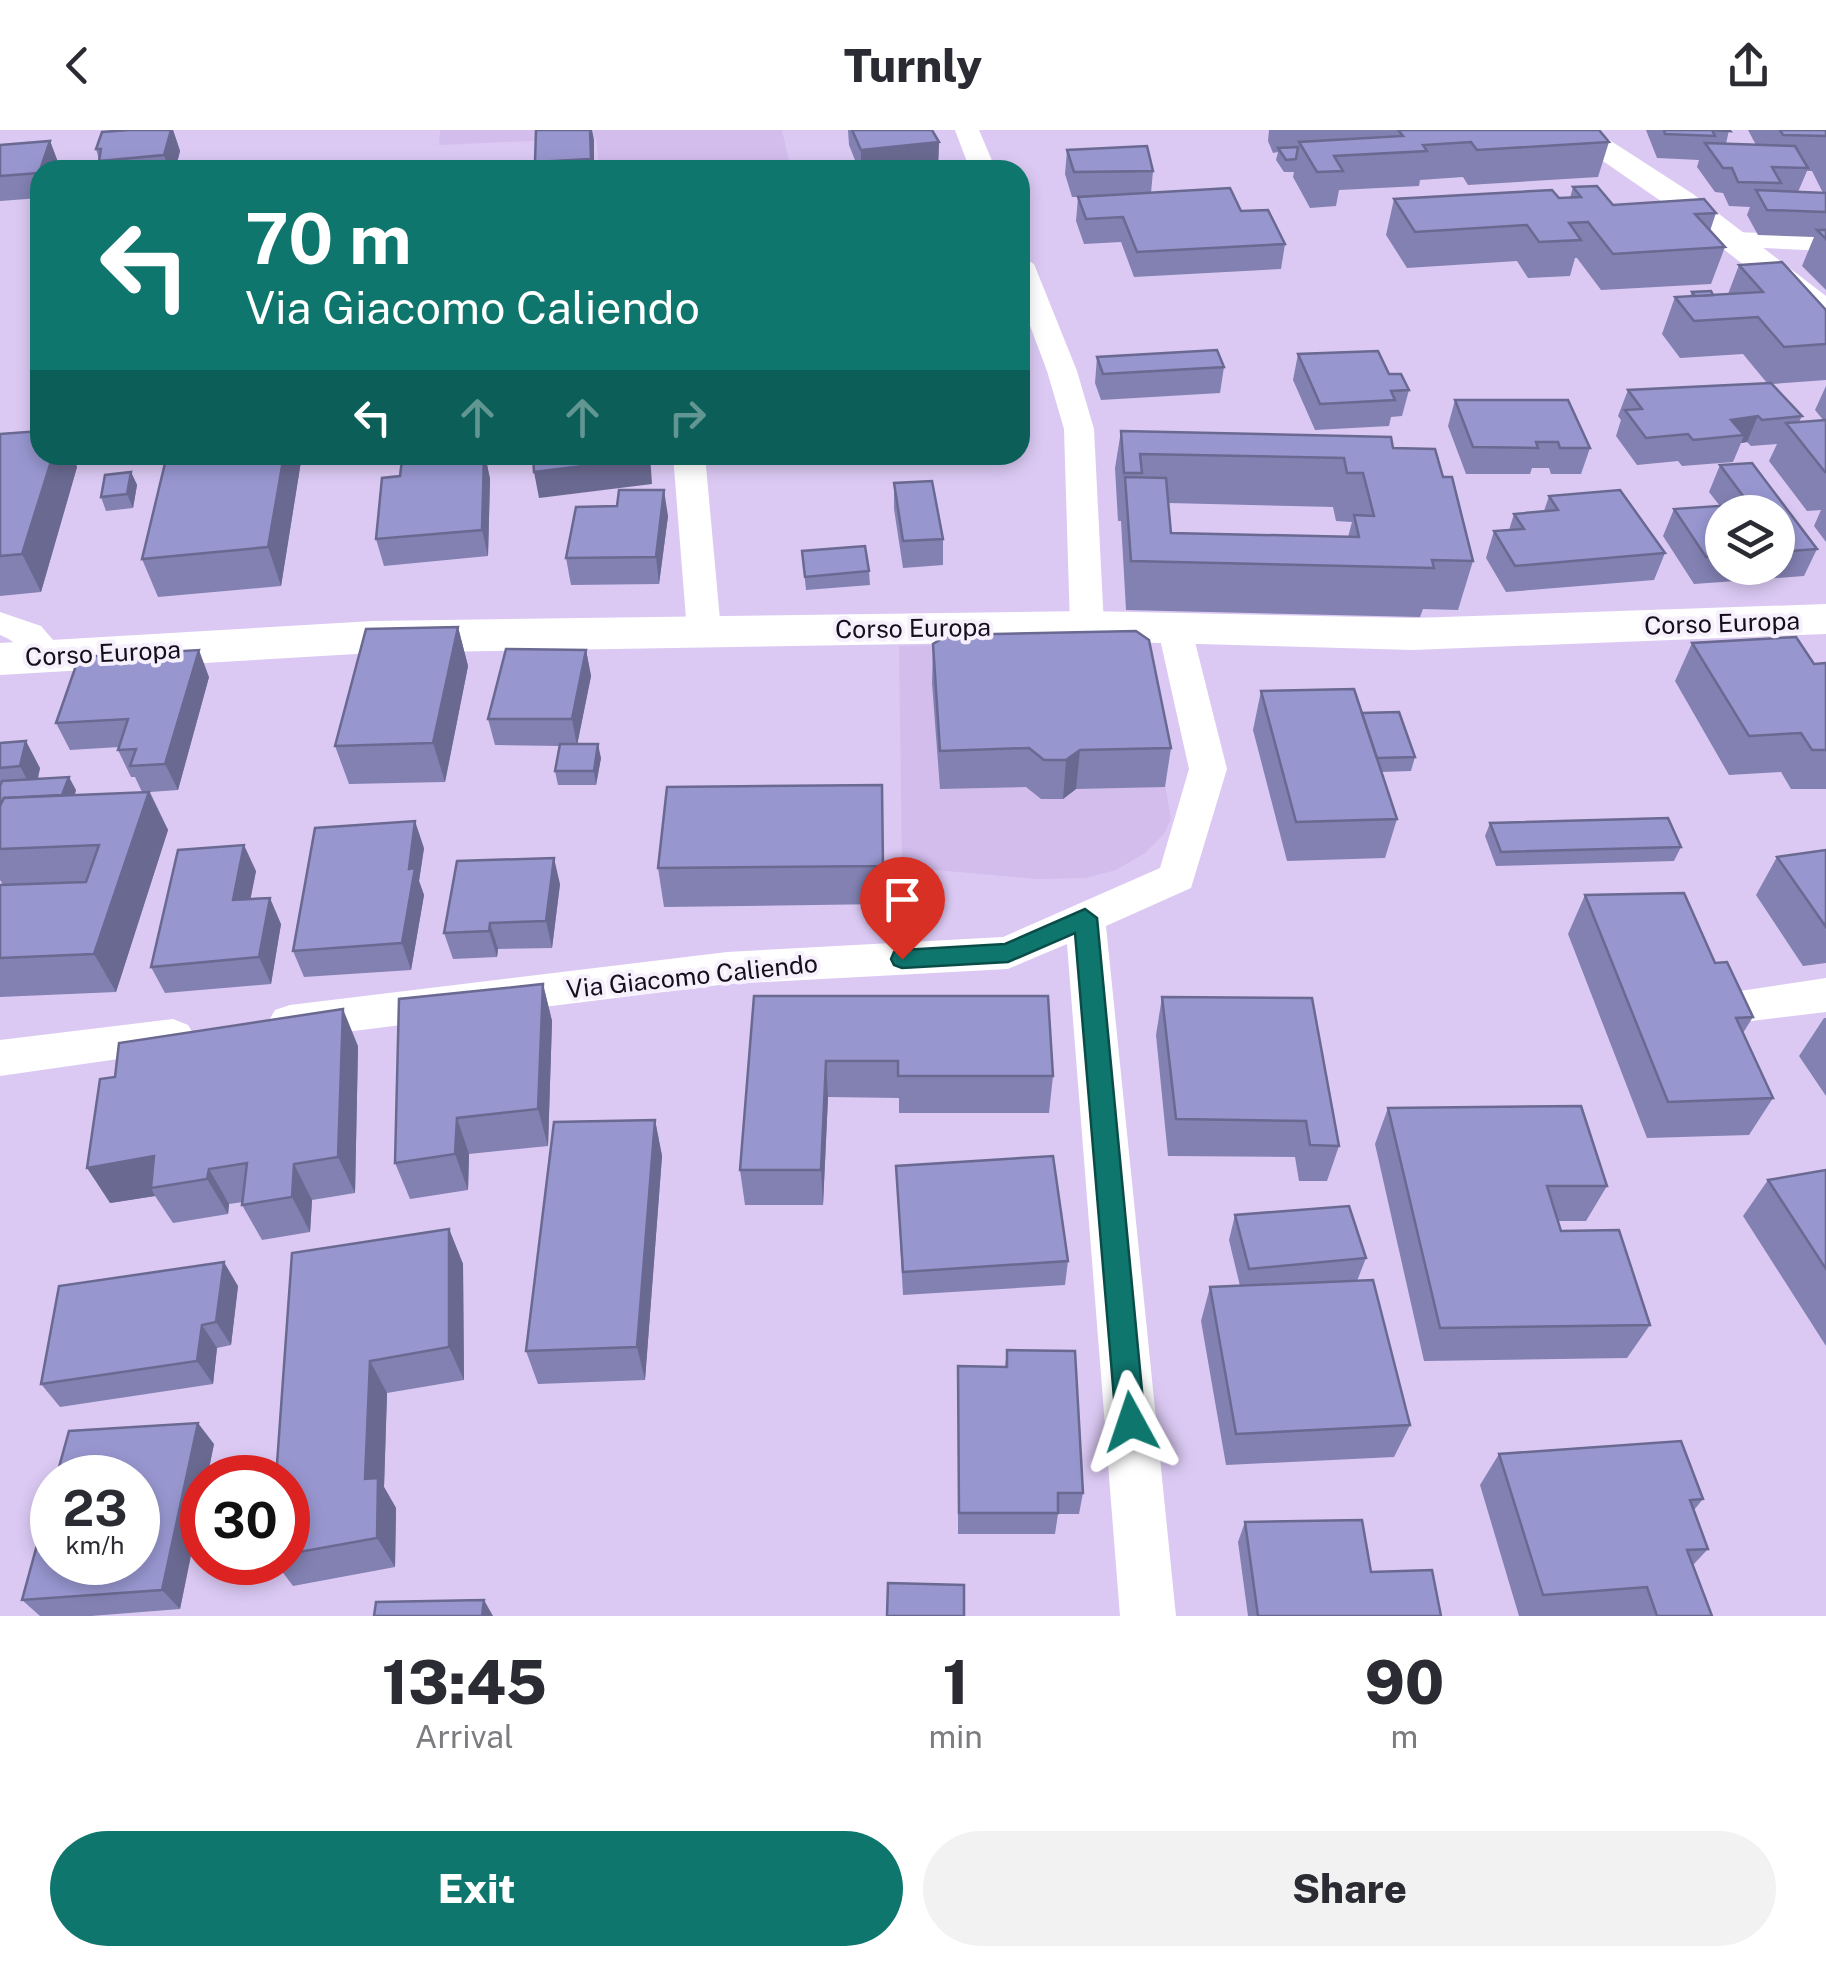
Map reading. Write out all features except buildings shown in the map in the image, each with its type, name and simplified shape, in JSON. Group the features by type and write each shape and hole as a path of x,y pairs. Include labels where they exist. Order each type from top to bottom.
{"main road":[{"name":"Corso Europa","path":"0,659 373,637 1086,626 1413,634 1826,619"}],"street":[{"path":"966,130 978,160"},
{"path":"1577,132 1732,240 1826,312"},
{"path":"1732,240 1826,243"},
{"path":"1030,289 1080,429 1086,626"},
{"path":"690,465 704,630"},
{"path":"0,622 29,632 41,641 49,656"},
{"name":"Via Giacomo Caliendo","path":"0,1058 726,968 1008,953 1177,876 1208,769 1174,630"},
{"path":"1085,918 1148,1616"},
{"path":"1735,1006 1826,994"}],"shaded area":[{"path":"440,130 782,130 789,160 599,160 596,138 439,145"},
{"path":"985,644 1142,650 1171,819 1164,834 1145,853 1116,870 1086,878 1037,879 902,867 899,646"}],"route":[{"path":"902,959 1008,953 1085,918 1131,1422"}]}
